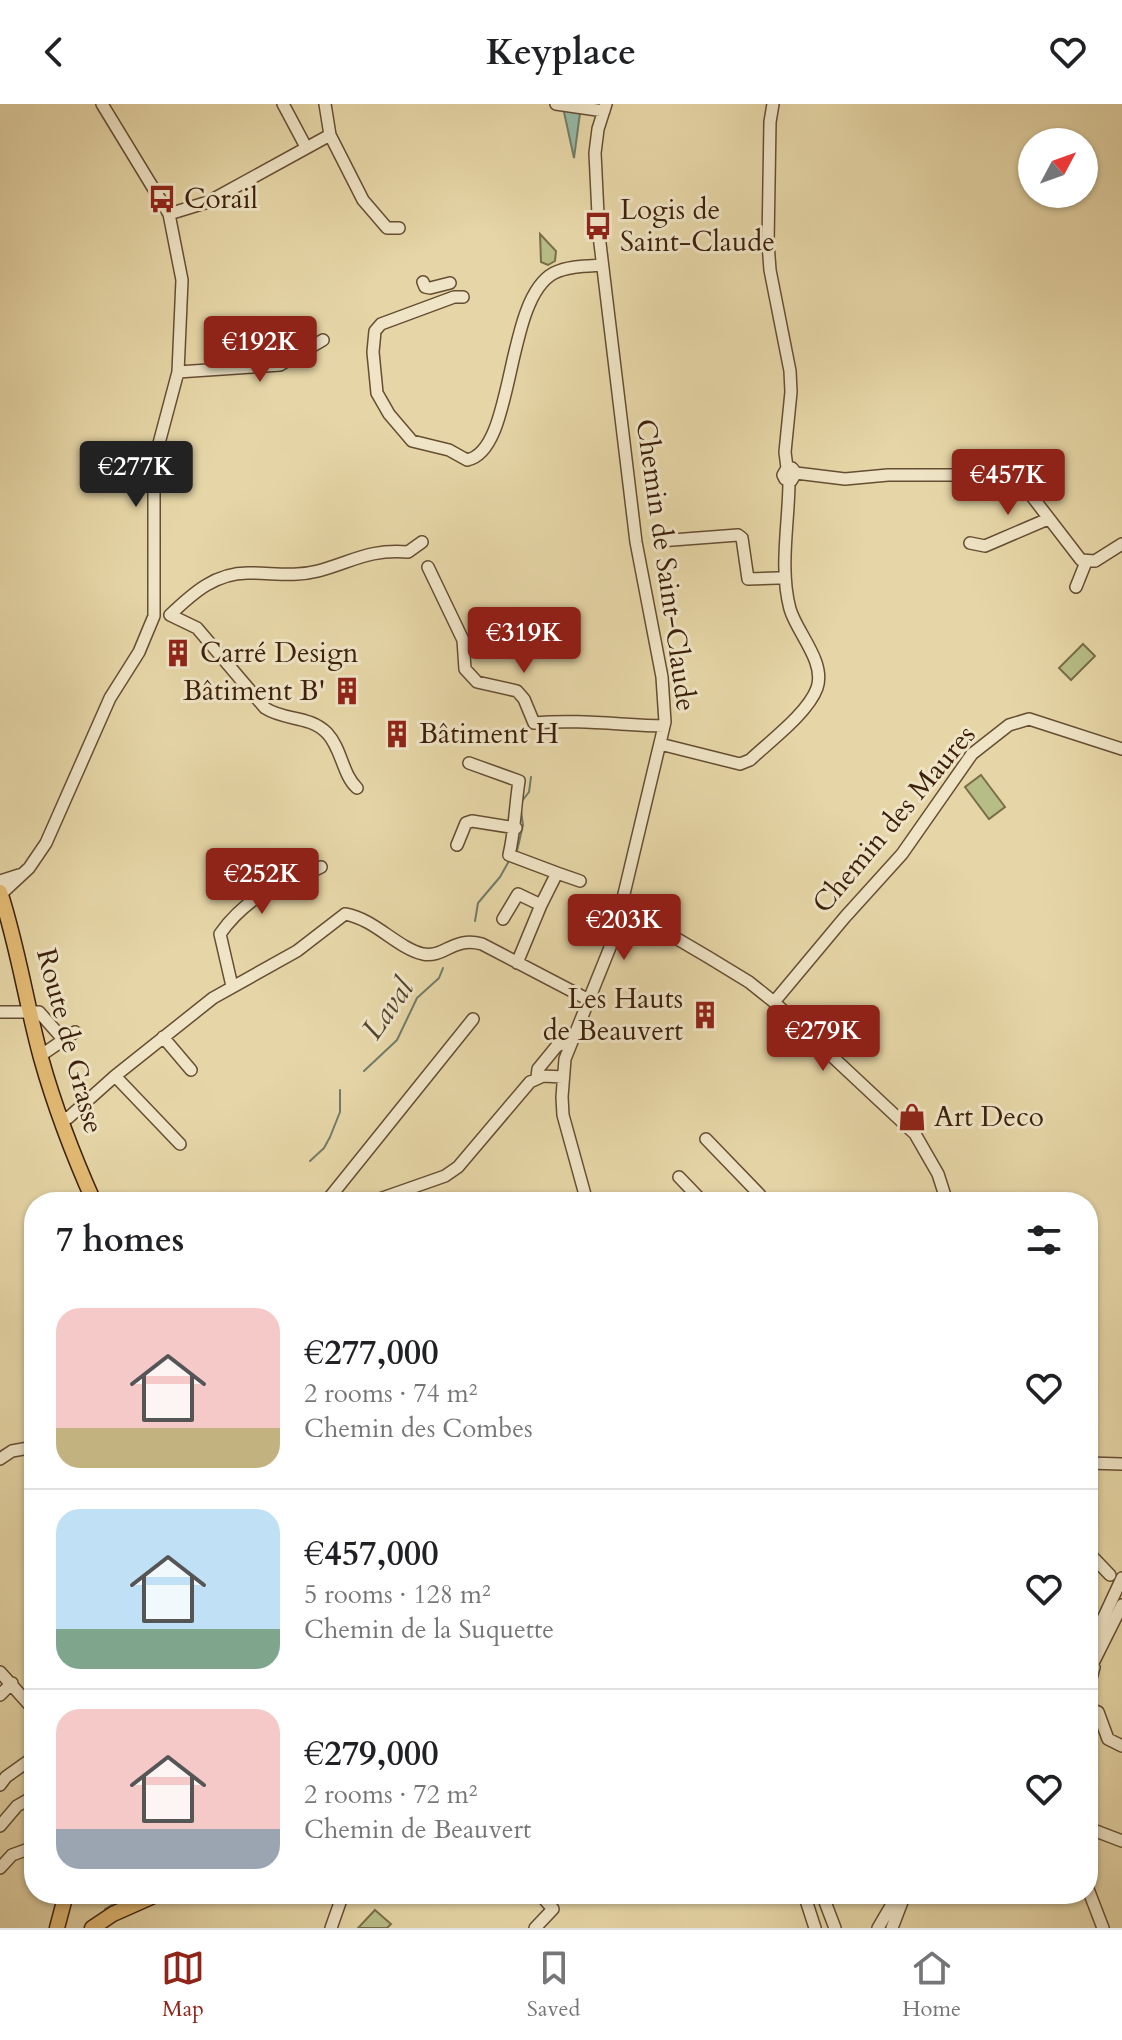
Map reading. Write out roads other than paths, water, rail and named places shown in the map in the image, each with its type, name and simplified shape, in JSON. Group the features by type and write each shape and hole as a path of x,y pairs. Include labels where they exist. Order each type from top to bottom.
{"main road":[{"name":"Route de Grasse","path":"0,893 21,961 23,1012 59,1116 90,1192"},
{"path":"57,1927 63,1904"},
{"path":"83,1928 136,1904"},
{"path":"92,1928 113,1914"}],"street":[{"path":"0,893 34,862 46,843 110,698 139,652 154,616 154,462 178,372 182,280 169,214 102,104"},
{"path":"283,104 306,147"},
{"path":"325,104 330,135 363,200 387,228 399,228"},
{"name":"Chemin de Saint-Claude","path":"558,104 601,108 594,167 602,265 636,542 662,677 664,726 607,961 569,1045 563,1077 565,1124 584,1192"},
{"path":"660,744 740,764 750,760 805,707 816,691 819,678 816,664 790,607 786,578 791,474 785,452 791,392 768,243 773,104"},
{"path":"169,214 208,202 330,135"},
{"path":"463,297 454,297 381,324 375,331 373,352 377,393 389,414 412,441 449,450 467,460 476,458 489,445 500,416 514,350 530,305 541,286 551,274 567,268 602,265"},
{"path":"423,282 425,287 430,288 450,283"},
{"path":"178,372 280,365 323,340"},
{"path":"791,474 845,479 888,475 1006,478 1024,486 1075,553 1086,562 1095,561 1122,544"},
{"path":"970,543 985,546 1048,519"},
{"path":"659,541 738,535 742,538 748,579 778,578"},
{"path":"357,788 351,783 329,735 317,724 305,719 277,716 265,708 197,628 170,615 202,586 236,574 299,575 361,555 408,552 422,542"},
{"path":"1076,587 1086,562"},
{"path":"428,567 463,640 465,669 477,682 506,691 517,691 524,699 534,723 562,721 664,726"},
{"name":"Chemin des Maures","path":"774,1002 902,854 972,754 991,737 1017,720 1029,719 1122,749"},
{"path":"469,763 519,781 515,805 516,828 509,855 580,881"},
{"path":"457,845 466,823 472,821 516,828"},
{"path":"232,986 220,934 227,924 241,908 264,893 321,867"},
{"path":"0,881 23,873"},
{"path":"517,963 557,873"},
{"path":"503,919 518,894 541,905"},
{"path":"619,911 662,930 708,957 749,982 774,1002 915,1134 938,1174 944,1192"},
{"path":"59,1116 62,1108 93,1096 163,1037 232,986 297,951 345,914 358,916 420,954 434,954 468,940 482,944 589,1000"},
{"path":"0,1012 44,1015 63,1039"},
{"path":"334,1192 473,1019"},
{"path":"40,1056 75,1032"},
{"path":"163,1037 191,1070"},
{"path":"537,1077 538,1069 556,1047 569,1045"},
{"path":"115,1076 180,1144"},
{"path":"399,1192 445,1176 458,1167 520,1092 537,1077 563,1077"},
{"path":"706,1139 757,1192"},
{"path":"679,1177 693,1192"},
{"path":"0,1459 12,1451 24,1449"},
{"path":"1098,1463 1122,1464"},
{"path":"1098,1561 1116,1576 1098,1624"},
{"path":"1098,1655 1122,1605"},
{"path":"0,1672 24,1698"},
{"path":"0,1695 12,1683"},
{"path":"1098,1712 1108,1739 1122,1746"},
{"path":"0,1785 24,1764"},
{"path":"0,1826 24,1802"},
{"path":"1098,1832 1122,1841"},
{"path":"0,1868 12,1855 24,1851"},
{"path":"331,1928 339,1904"},
{"path":"535,1928 553,1909 549,1904"},
{"path":"807,1904 815,1928"},
{"path":"824,1904 835,1928"},
{"path":"878,1928 892,1904"},
{"path":"892,1928 901,1904"},
{"path":"1094,1904 1103,1928"}],"waterway":[{"name":"Laval","path":"522,801 529,792 531,777"},
{"name":"Laval","path":"517,851 523,825 521,811"},
{"name":"Laval","path":"475,921 478,903 509,861"},
{"name":"Laval","path":"364,1071 397,1040 417,998 439,978 443,968"},
{"name":"Laval","path":"310,1161 324,1148 330,1137 340,1112 340,1090"},
{"path":"105,1909 113,1904"}],"place":[{"name":"Corail","path":"162,199"},
{"name":"Logis de Saint-Claude","path":"598,226"},
{"name":"Carré Design","path":"178,653"},
{"name":"Bâtiment B'","path":"347,691"},
{"name":"Bâtiment H","path":"397,734"},
{"name":"Les Hauts de Beauvert","path":"705,1015"},
{"name":"Art Deco","path":"912,1117"}]}
